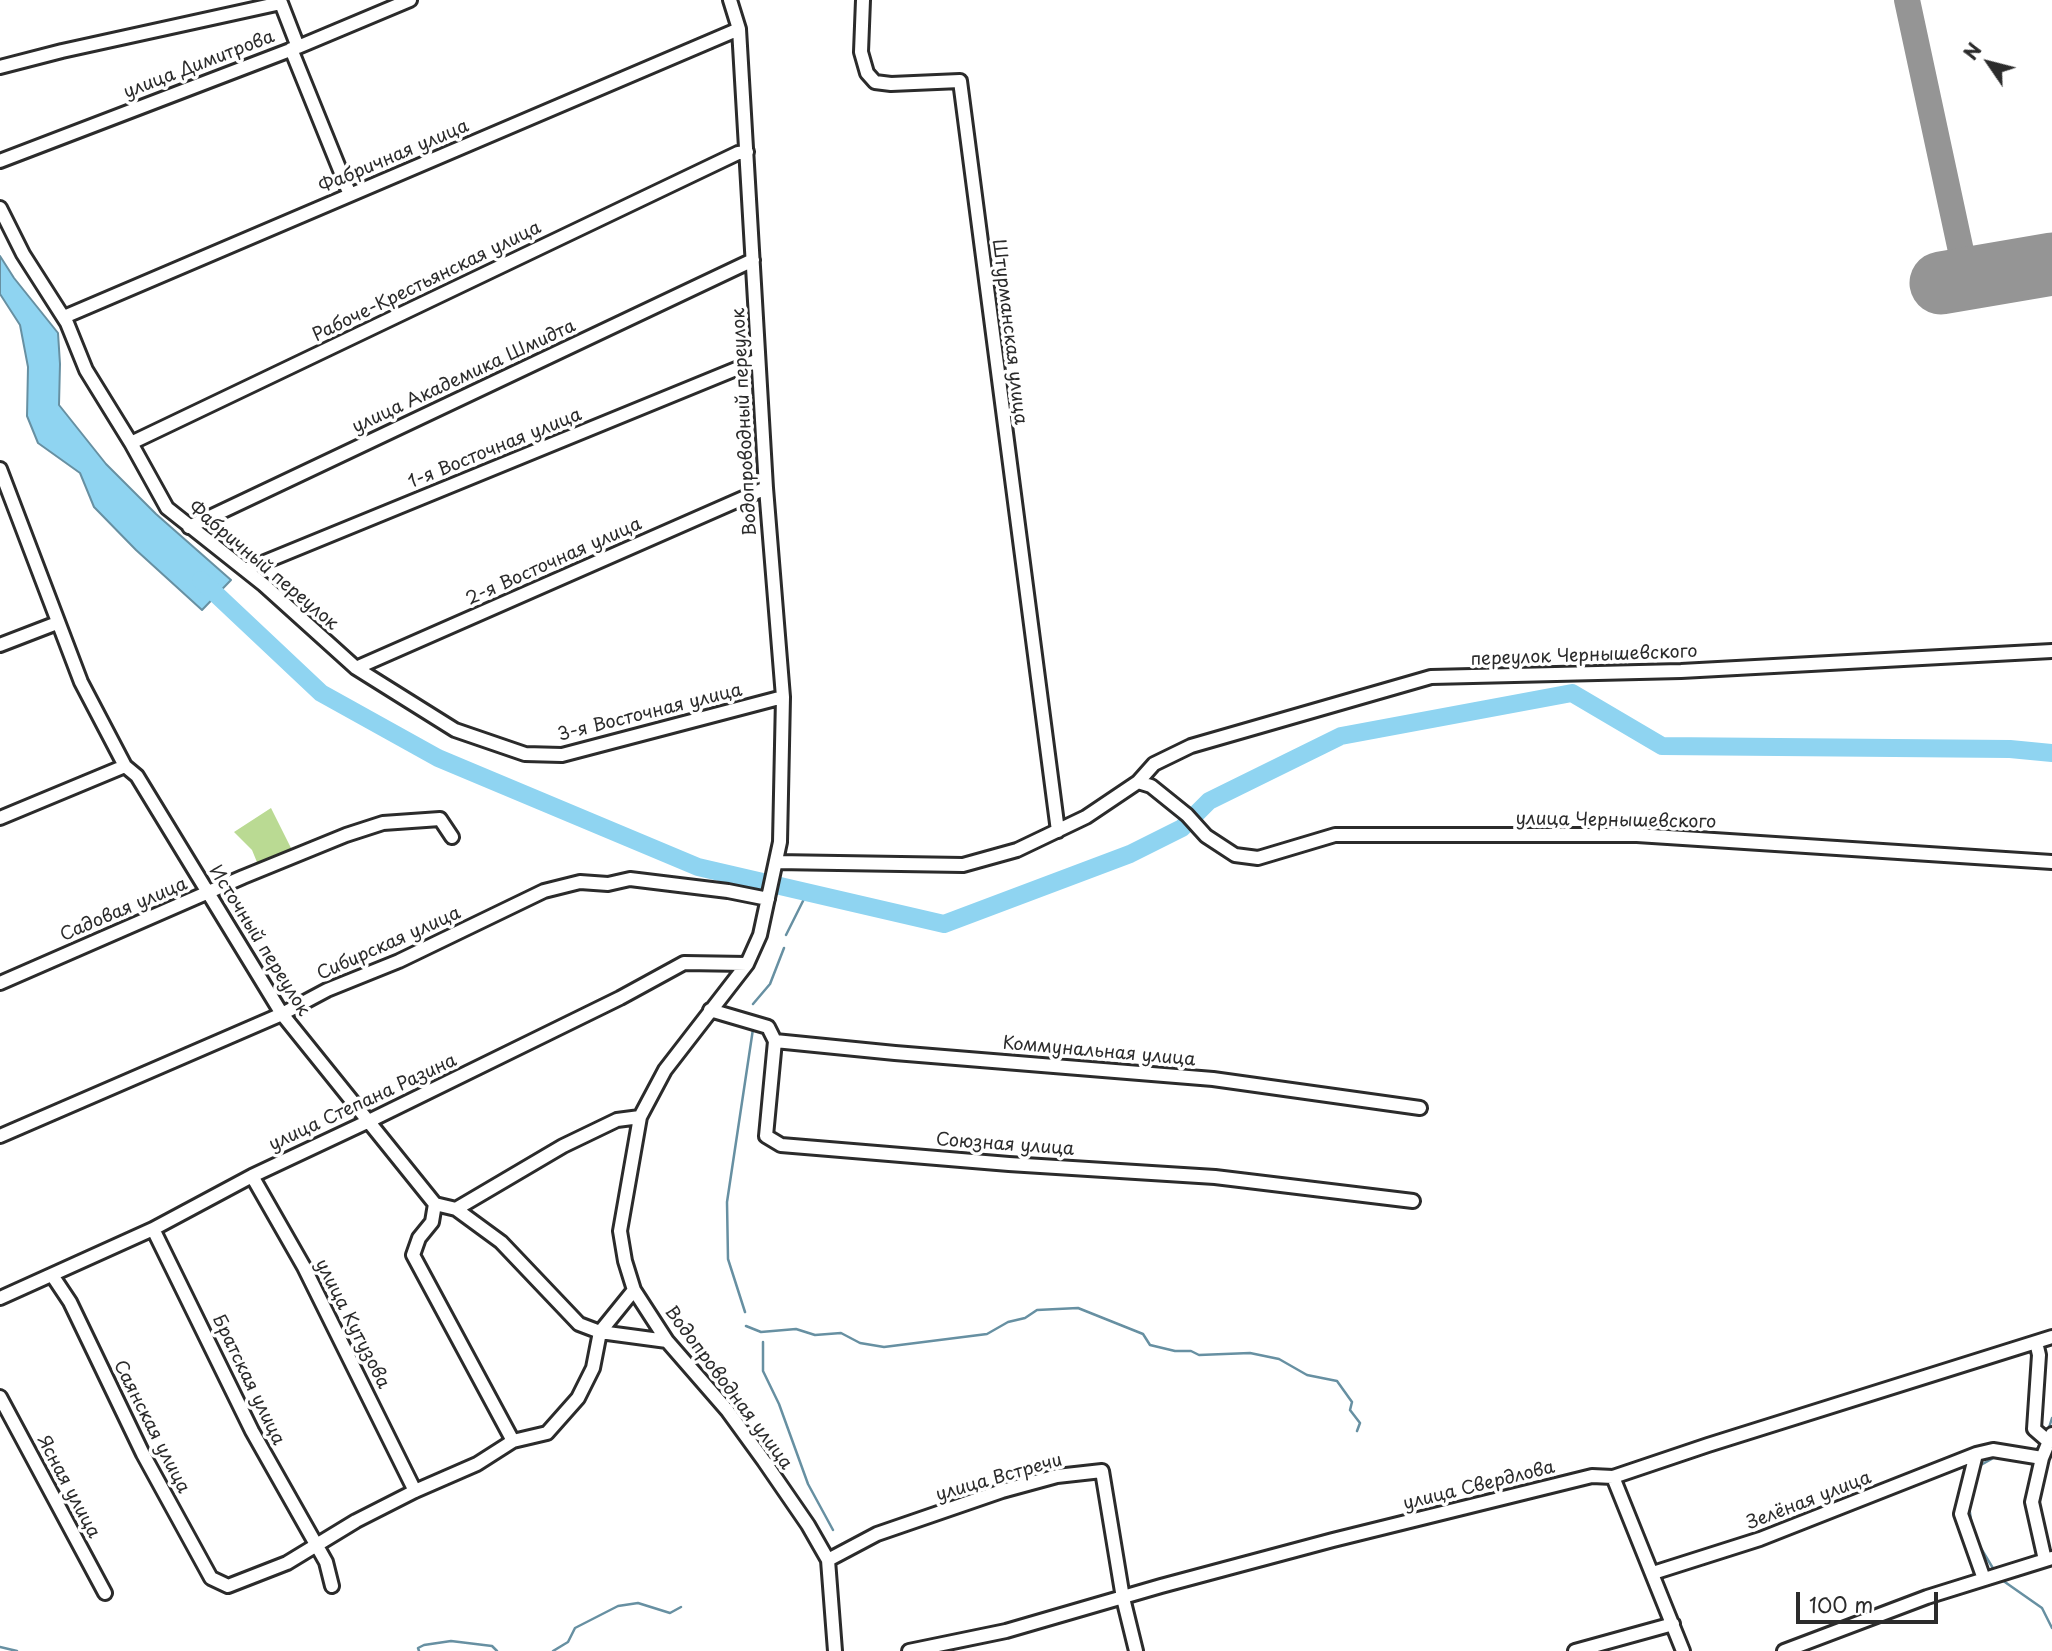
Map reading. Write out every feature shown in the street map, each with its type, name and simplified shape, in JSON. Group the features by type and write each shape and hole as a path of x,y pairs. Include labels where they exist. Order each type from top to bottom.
{"street":[{"name":"улица Димитрова","path":"0,161 294,48 410,0"},
{"name":"Водопроводный переулок","path":"730,0 739,29 742,153 753,260 765,488 783,697 780,842"},
{"name":"Штурманская улица","path":"863,0 861,52 867,73 875,82 891,84 960,81 1058,831"},
{"path":"0,67 281,3 294,48 350,195"},
{"name":"Фабричная улица","path":"64,317 739,29"},
{"name":"Рабоче-Крестьянская улица","path":"131,443 742,153"},
{"name":"Фабричный переулок","path":"0,208 23,254 64,317 86,370 167,508 244,570 356,668 455,730 525,754"},
{"name":"улица Академика Шмидта","path":"189,527 753,260"},
{"name":"1-я Восточная улица","path":"244,570 758,360"},
{"name":"Источный переулок","path":"0,468 5,498 80,682 125,766 137,776 282,1014 435,1204"},
{"name":"2-я Восточная улица","path":"356,668 765,488"},
{"path":"0,645 57,623"},
{"name":"переулок Чернышевского","path":"776,862 963,865 1017,850 1086,817 1138,782 1154,764 1191,746 1431,677 1681,671 2052,651"},
{"name":"3-я Восточная улица","path":"525,754 562,755 783,697"},
{"path":"0,818 125,766"},
{"name":"улица Чернышевского","path":"1138,782 1151,786 1206,836 1235,855 1258,858 1335,835 1637,835 2052,862"},
{"name":"Садовая улица","path":"0,983 207,893 346,835 383,823 440,819 452,837"},
{"name":"Водопроводная улица","path":"780,842 760,935 747,964 665,1070 640,1117 620,1231 634,1290 667,1341 727,1410 764,1461 808,1525 828,1560 835,1651"},
{"name":"Сибирская улица","path":"0,1136 282,1014 327,990 399,961 544,891 580,882 608,884 630,879 768,899"},
{"name":"улица Степана Разина","path":"0,1298 153,1229 252,1176 620,998 684,963 747,964"},
{"path":"710,1010 768,1027 775,1041"},
{"name":"Коммунальная улица","path":"775,1041 909,1055 1213,1079 1420,1108"},
{"name":"Союзная улица","path":"775,1041 766,1136 781,1145 1009,1164 1215,1177 1413,1201"},
{"path":"456,1209 563,1146 617,1120 640,1117"},
{"name":"улица Кутузова","path":"252,1176 304,1267 415,1491"},
{"path":"513,1441 413,1255 419,1238 432,1222 435,1204 456,1209 501,1242 579,1324 600,1332 667,1341"},
{"name":"Братская улица","path":"153,1229 253,1431 326,1562 332,1586"},
{"name":"Саянская улица","path":"52,1275 70,1302 143,1454 211,1578 228,1586 287,1563 316,1544"},
{"path":"316,1544 415,1491 477,1464 513,1441 547,1433 578,1398 593,1368 600,1332 634,1290"},
{"name":"улица Свердлова","path":"909,1651 1006,1631 1333,1540 1591,1476 1613,1477 1721,1440 2052,1337"},
{"path":"1784,1651 1927,1597 2048,1559 2032,1502 2048,1438 2034,1429 2039,1355 2036,1342"},
{"name":"Ясная улица","path":"0,1397 105,1593"},
{"name":"Зелёная улица","path":"1653,1573 1760,1539 1976,1454 1993,1450 2042,1458"},
{"path":"1976,1454 1961,1514 1984,1579"},
{"name":"улица Встречи","path":"828,1560 877,1534 1002,1491 1057,1476 1102,1471 1123,1598"},
{"path":"1613,1477 1683,1651"},
{"path":"1123,1598 1136,1651"},
{"path":"1575,1651 1673,1624"}],"green space":[{"path":"271,808 293,852 259,867 252,850 234,832"}],"water":[{"path":"0,256 58,333 59,405 106,464 156,514 231,580 202,610 136,550 94,507 80,473 38,443 27,416 28,367 20,325 0,294"}],"waterway":[{"path":"201,580 321,693 438,758 698,867 944,924 1130,854 1182,828 1209,801 1341,736 1572,693 1662,746 2010,749 2052,753"},
{"path":"786,935 806,895"},
{"path":"753,1004 770,984 784,948"},
{"path":"745,1312 728,1259 727,1202 753,1029"},
{"path":"746,1326 761,1332 796,1329 815,1335 841,1333 860,1343 884,1347 987,1334 1037,1310 1078,1308 1143,1334 1150,1345 1175,1351 1191,1351 1199,1355 1250,1353 1279,1359 1307,1375 1337,1381 1352,1402 1350,1410 1360,1423 1357,1431"},
{"path":"763,1342 763,1371 779,1404 808,1484 833,1530"},
{"path":"2048,1431 2052,1418"},
{"path":"2035,1452 2043,1440"},
{"path":"1979,1466 1997,1456"},
{"path":"1969,1506 1972,1527"},
{"path":"1976,1540 1994,1570"},
{"path":"2002,1580 2042,1608 2052,1628"},
{"path":"553,1651 568,1642 575,1628 618,1606 638,1603 670,1613 681,1607"},
{"path":"419,1651 418,1648 424,1645 451,1641 492,1646 497,1651"},
{"path":"0,1647 17,1651"}],"taxiway":[{"path":"1907,0 1967,279"}],"runway":[{"path":"1941,283 2052,264"}]}
